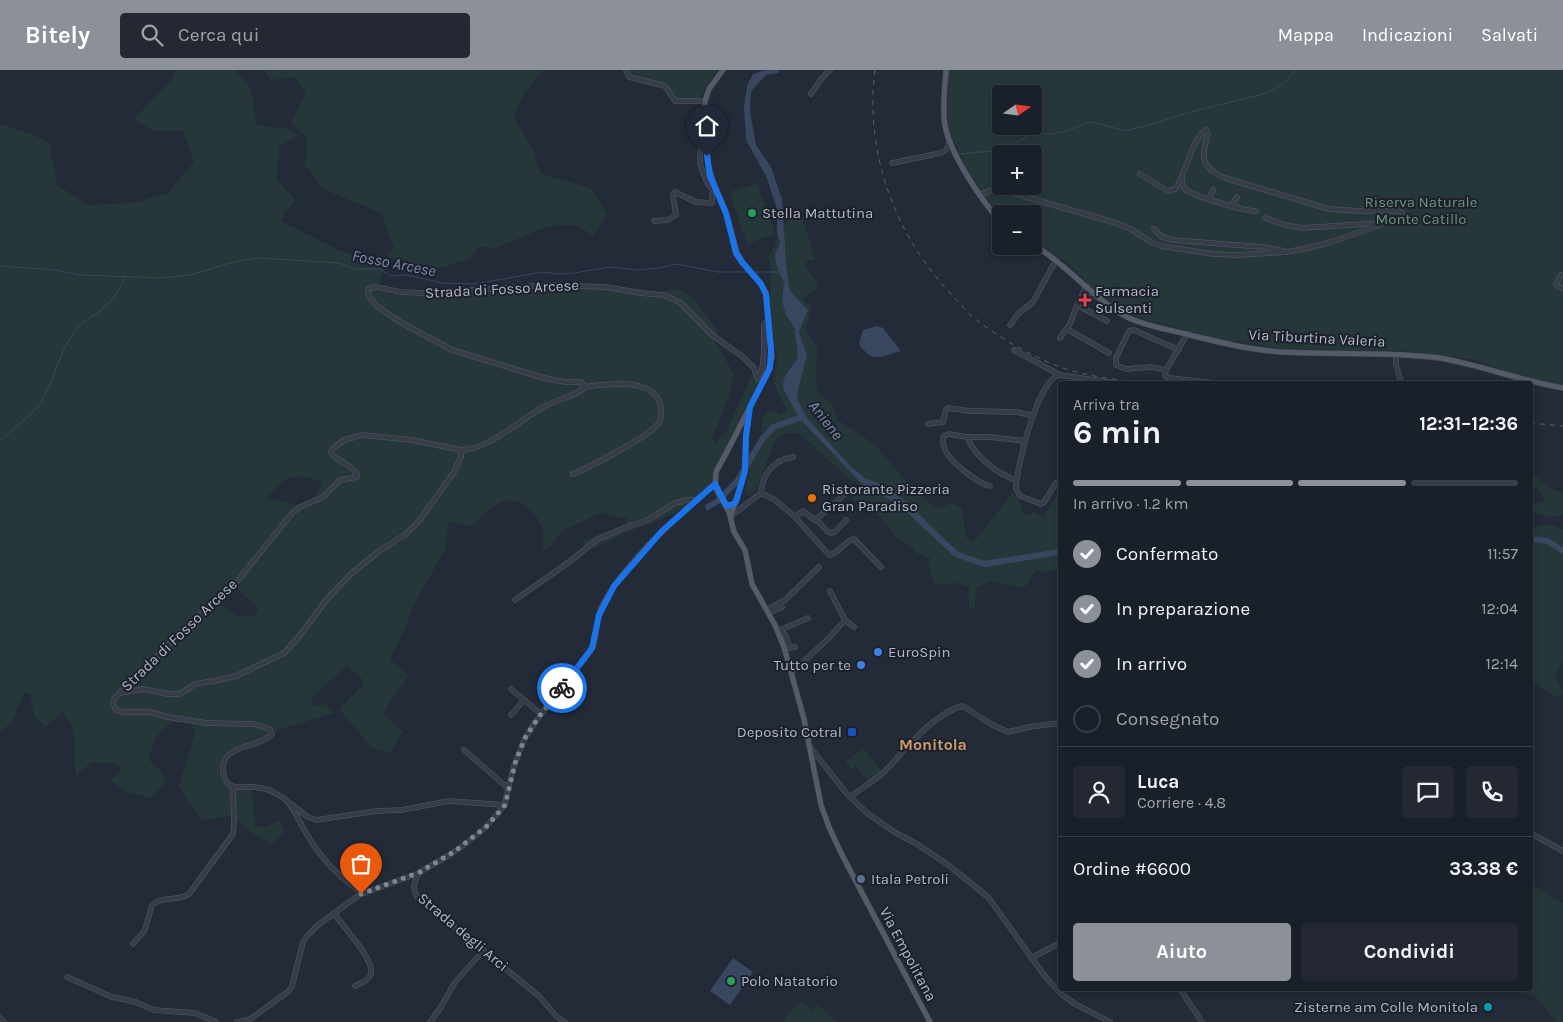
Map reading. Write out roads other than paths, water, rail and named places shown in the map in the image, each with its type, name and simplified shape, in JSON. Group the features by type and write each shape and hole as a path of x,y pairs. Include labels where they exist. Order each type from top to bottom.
{"main road":[{"path":"715,486 717,471 771,363 765,292 761,284 738,257 726,213 713,182 707,159 705,101 709,89 723,70"},
{"path":"946,70 944,117 946,130 964,169 992,210"},
{"name":"Via Tiburtina Valeria","path":"1042,250 1056,260 1085,288 1127,317 1187,334 1228,344 1273,351 1430,357 1450,360 1526,381"},
{"name":"Via Tiburtina Valeria","path":"1533,383 1563,388"},
{"path":"731,516 745,471 746,436 750,407"},
{"path":"737,432 742,431 746,436"},
{"name":"Via Empolitana","path":"715,486 731,516 733,531 745,551 752,584 779,631 804,719 821,805 834,838 930,1022"},
{"path":"726,505 736,502"}],"street":[{"path":"626,70 630,77 666,86 675,101 705,101"},
{"path":"811,94 830,70"},
{"path":"690,121 701,140 700,164 707,183 713,191"},
{"path":"980,195 988,190 998,189 1074,209 1128,227 1152,243 1172,249 1226,255 1287,252 1331,242 1402,217 1403,214 1396,211 1359,211 1327,208 1237,183 1215,174 1209,169 1204,158 1208,134 1206,130 1202,132 1196,143 1175,190 1168,191 1140,174"},
{"path":"892,163 941,154 950,141"},
{"path":"1182,176 1183,186 1186,190 1232,207 1256,211"},
{"path":"654,221 668,220 676,215 674,193 678,193 696,202 710,203 713,201 713,182"},
{"path":"1209,199 1214,190"},
{"path":"1232,207 1236,197"},
{"path":"1265,218 1285,225 1302,228 1372,222 1383,223"},
{"path":"1154,229 1162,237 1173,240 1262,247 1287,252"},
{"path":"1010,325 1018,314 1033,302 1056,260"},
{"path":"1560,275 1556,284 1559,288 1563,288"},
{"name":"Strada di Fosso Arcese","path":"584,387 581,382 565,382 544,378 452,350 385,312 370,300 368,291 371,287 376,286 401,292 426,293 550,285 602,286 661,295 674,299 683,305 712,335 736,351 751,365 758,378 762,367 764,327 768,320"},
{"path":"1060,338 1072,321 1085,288 1092,297"},
{"path":"1077,305 1107,321"},
{"path":"1067,329 1109,353"},
{"path":"1166,370 1150,367 1125,368 1116,365 1116,359 1129,331 1134,330 1178,350"},
{"path":"1187,334 1165,375 1169,378 1196,381"},
{"path":"1014,350 1060,375 1101,381"},
{"path":"1396,356 1396,365 1401,381"},
{"path":"1056,483 1044,503 1040,504 1018,495 1016,490 1016,480 1033,416 1048,385 1055,376 1060,375"},
{"name":"Strada di Fosso Arcese","path":"233,787 228,783 224,775 223,766 226,758 239,749 268,738 272,734 270,729 254,724 206,723 150,712 119,712 114,708 114,699 186,627 231,588 293,512 323,497 340,480 357,478 357,474 351,467 331,454 332,450 341,442 354,436 412,440 462,450 473,448 492,440 546,405 582,391 584,387 618,384 645,387 652,390 657,397 662,413 660,421 652,430 600,462 573,474"},
{"path":"928,424 943,422 946,410 949,408 969,411 1017,412 1033,416"},
{"path":"990,486 983,484 950,458 943,440 946,434 1025,441"},
{"path":"967,437 971,446 978,454 1004,475 1016,480"},
{"path":"119,693 143,689 168,694 180,694 195,684 232,677 284,653 349,576 378,552 411,530 420,520 452,474 461,457 462,450"},
{"path":"731,516 761,493 763,481 769,470 780,460 793,457"},
{"path":"133,944 145,930 152,904 161,899 180,898 187,895 231,838 234,824 233,787 265,789 277,794 315,820 402,810 452,800 505,805 519,750 529,730 592,648 599,615 614,586 657,536 696,500 715,486"},
{"path":"761,493 774,500 795,517 829,555 834,554 850,540 854,539 882,567"},
{"path":"816,519 844,494"},
{"path":"515,600 598,540 627,526 648,520 675,503 696,500"},
{"path":"795,517 801,511 804,511 816,519 827,532 831,533 835,532 846,520"},
{"path":"768,611 785,600 819,567"},
{"path":"830,591 845,620 854,627"},
{"path":"768,611 782,607"},
{"path":"779,631 808,618"},
{"path":"792,672 828,639 845,620"},
{"path":"779,631 784,634 790,648 794,648"},
{"path":"510,689 541,714"},
{"path":"511,715 524,700"},
{"path":"850,797 874,781 910,743 935,721 955,708 963,706 991,724 1008,732 1058,723"},
{"path":"809,746 850,797 873,818 936,856 986,895 1047,980 1063,996 1110,1022"},
{"path":"464,750 508,788"},
{"path":"288,802 324,860 349,884 363,893"},
{"name":"Strada degli Arci","path":"505,805 485,828 468,842 420,872 414,883 414,891 417,897 542,998 557,1017 565,1022"},
{"path":"1533,835 1563,852"},
{"path":"237,1022 248,1021 289,991 305,938 318,925 363,893 420,872"},
{"path":"334,913 362,951 370,967 371,973 368,978 355,986"},
{"path":"1031,958 1058,944"},
{"path":"430,1022 455,982 484,950"},
{"path":"67,977 104,994 136,1002 154,1010 193,1012 216,1022"},
{"path":"1181,991 1202,1022"},
{"path":"0,1018 4,1022"}],"water":[{"path":"766,70 780,70 778,73 766,75 751,91 750,111 756,145 771,167 782,199 786,264 790,291 808,310 799,332 807,355 797,393 798,401 807,418 851,467 866,479 878,483 906,501 928,523 924,529 898,505 884,496 868,490 799,418 784,390 785,376 798,358 797,348 794,327 786,315 782,301 784,283 776,264 775,254 780,243 777,232 777,209 767,178 746,140 744,106 747,86 753,74"},
{"path":"877,326 883,328 901,351 882,357 873,357 864,350 859,344 863,330"},
{"name":"Polo Natatorio","path":"733,958 753,972 730,1005 710,991"}],"waterway":[{"path":"959,154 1004,150 1035,132 1050,134 1063,132 1091,122 1129,130 1194,111 1267,93 1283,84 1296,70"},
{"name":"Fosso Arcese","path":"0,266 55,270 82,275 159,278 191,275 230,263 256,258 339,263 355,269 380,269 391,276 407,275 443,283 475,284 542,272 574,273 611,267 637,270 676,264 718,272 748,272"},
{"name":"Fosso Arcese","path":"754,272 780,272"},
{"path":"0,441 28,417 42,401 73,333 108,304 124,278"},
{"path":"708,507 718,501 737,481 763,438 774,427 802,417"},
{"name":"Aniene","path":"922,522 956,554 984,564 1058,552"},
{"name":"Aniene","path":"1533,539 1548,541 1563,551"}],"railway":[{"path":"875,70 873,101 875,132 888,192 900,221 915,248 933,273 968,313 984,326 1017,347 1063,368 1085,374 1130,381"},
{"path":"1533,423 1563,426"}],"place":[{"name":"Stella Mattutina","path":"752,213"},
{"name":"Farmacia Sulsenti","path":"1085,300"},
{"name":"Ristorante Pizzeria Gran Paradiso","path":"812,498"},
{"name":"EuroSpin","path":"878,652"},
{"name":"Tutto per te","path":"861,665"},
{"name":"Deposito Cotral","path":"852,732"},
{"name":"Itala Petroli","path":"861,879"},
{"name":"Polo Natatorio","path":"731,981"},
{"name":"Zisterne am Colle Monitola","path":"1488,1007"}],"district":[{"name":"Monitola","path":"933,744"}],"park label":[{"name":"Riserva Naturale Monte Catillo","path":"1421,210"}]}
